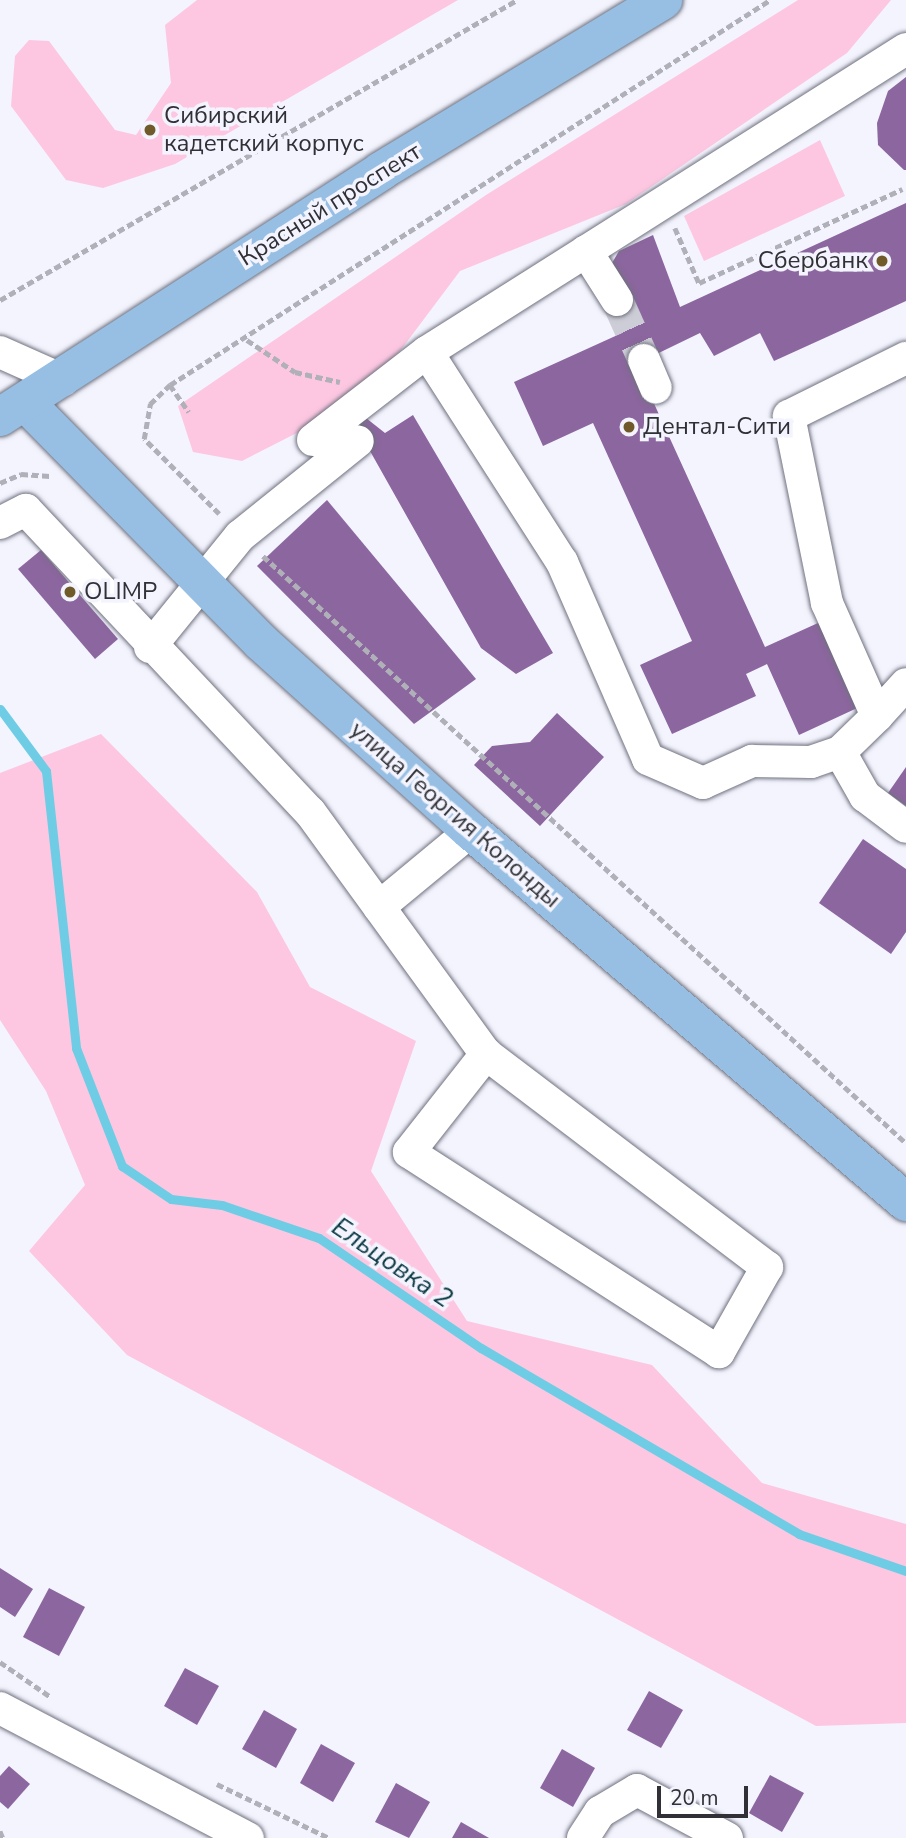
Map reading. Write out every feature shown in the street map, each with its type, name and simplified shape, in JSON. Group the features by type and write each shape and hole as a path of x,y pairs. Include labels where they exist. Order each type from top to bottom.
{"main road":[{"name":"Красный проспект","path":"13,410 381,171 663,0"},
{"name":"улица Георгия Колонды","path":"13,410 471,831 906,1202"}],"street":[{"path":"150,647 240,536 355,426 427,352 906,49"},
{"path":"586,251 613,286"},
{"path":"0,352 63,380"},
{"path":"427,352 562,562 648,759 703,783 752,761 811,762 840,752 906,684"},
{"path":"877,716 827,603 789,416 906,358"},
{"path":"313,439 355,426"},
{"path":"0,523 26,509 150,647 310,812 486,1054 767,1267 719,1352 409,1152 486,1054"},
{"path":"840,752 865,796 906,827"},
{"path":"379,907 471,831"},
{"path":"0,1708 248,1838"},
{"path":"583,1838 600,1812 637,1790 727,1838"}],"path":[{"path":"0,300 517,0"},
{"path":"770,0 247,340 170,385 150,404 144,439 240,536 906,1143"},
{"path":"664,202 699,283 902,189"},
{"path":"247,340 295,372"},
{"path":"170,385 189,412"},
{"path":"0,483 21,474 63,477"},
{"path":"0,1831 3,1838"}],"shaded area":[{"name":"Сибирский кадетский корпус","path":"197,0 458,0 175,164 103,188 66,180 11,106 15,56 29,40 49,41 115,130 136,135 171,83 165,25"},
{"path":"798,0 891,0 847,53 626,204 460,271 400,351 336,413 242,461 193,452 178,406 486,195"},
{"path":"820,140 845,196 704,261 684,216"},
{"path":"101,734 257,892 310,987 416,1041 371,1171 467,1321 652,1365 762,1483 906,1524 906,1723 816,1726 127,1355 29,1251 85,1185 46,1091 0,1020 0,773"}],"building":[{"path":"906,77 904,170 878,145 877,123 888,91"},
{"path":"906,203 906,301 774,361 760,333 714,356 700,333 636,364 765,647 829,618 868,703 799,735 767,664 746,674 756,696 672,734 640,665 692,641 593,423 543,446 514,382 622,333 609,304 612,263 619,251 653,235 680,307"},
{"path":"413,415 553,653 516,674 481,648 370,451 348,434 366,418 385,433"},
{"path":"327,500 476,679 414,724 257,566"},
{"path":"41,550 118,639 95,659 18,569"},
{"path":"557,713 604,757 540,826 474,765 492,746 530,742"},
{"path":"906,767 906,806 888,793"},
{"path":"863,839 906,869 906,932 891,954 819,903"},
{"path":"0,1568 33,1589 15,1617 0,1607"},
{"path":"49,1588 85,1607 59,1656 23,1637"},
{"path":"185,1668 219,1686 197,1725 164,1706"},
{"path":"649,1691 683,1710 661,1748 627,1730"},
{"path":"264,1710 297,1729 276,1768 242,1749"},
{"path":"321,1744 355,1763 333,1802 300,1783"},
{"path":"562,1749 595,1768 573,1807 540,1788"},
{"path":"9,1766 30,1784 8,1809 0,1802 0,1776"},
{"path":"770,1775 804,1793 782,1832 749,1813"},
{"path":"396,1783 430,1802 409,1838 375,1822"},
{"path":"461,1822 489,1838 452,1838"}],"waterway":[{"name":"Ельцовка 2","path":"0,709 46,771 76,1048 122,1166 171,1199 222,1205 319,1238 481,1348 799,1534 906,1571"}],"tunnel":[{"path":"617,300 644,360"}],"place":[{"name":"Сибирский кадетский корпус","path":"150,130"},
{"name":"Сбербанк","path":"882,261"},
{"name":"Дентал-Сити","path":"629,427"},
{"name":"OLIMP","path":"70,592"}]}
